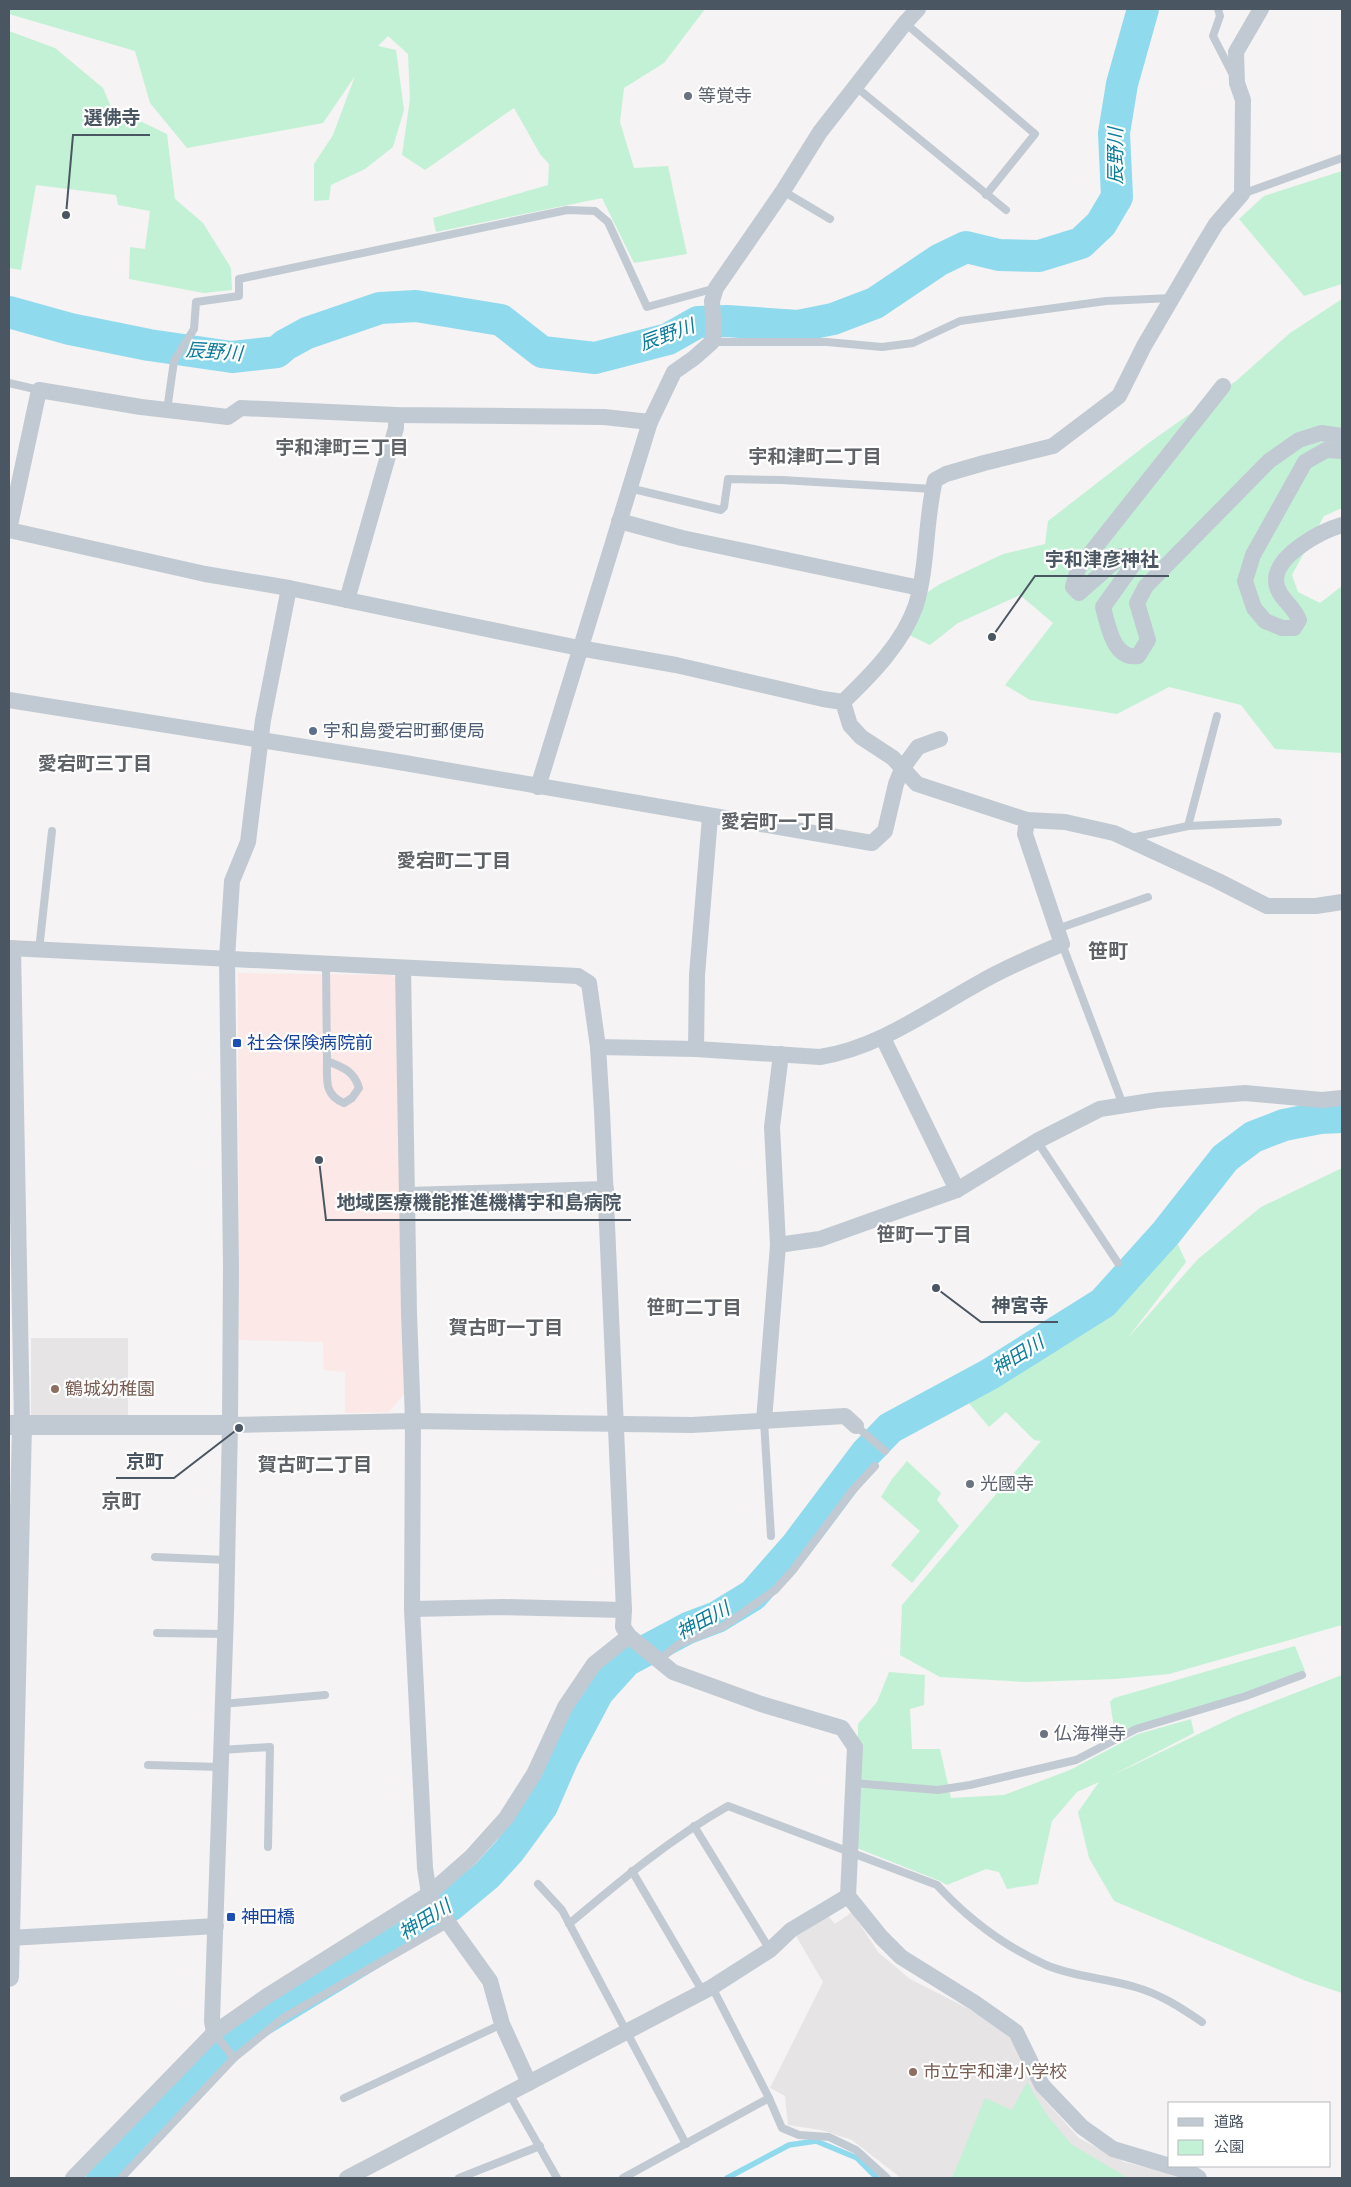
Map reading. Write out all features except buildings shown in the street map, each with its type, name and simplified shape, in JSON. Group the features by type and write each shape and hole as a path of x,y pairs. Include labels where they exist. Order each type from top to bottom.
{"street":[{"path":"538,787 579,648 650,422 674,372 694,358 713,338 714,294 820,132 918,9"},
{"path":"843,702 869,676 902,635 915,606 920,588 935,480 946,474 1053,446 1119,396 1144,346 1216,224 1242,194 1243,100 1237,83 1236,52 1261,9"},
{"path":"1223,386 1078,569 1073,587 1079,593 1121,556 1132,556 1135,562 1103,607 1110,633 1122,653 1132,657 1138,656 1148,640 1137,603 1146,586 1241,488 1269,461 1299,440 1321,432 1342,436"},
{"path":"650,422 604,417 396,415 241,408 228,417 167,410 39,390 9,530 205,574 289,588 579,648 676,665 823,700 843,702"},
{"path":"347,600 396,428 396,415"},
{"path":"1342,451 1326,450 1305,462 1253,555 1245,581 1254,608 1265,621 1282,628 1294,628 1298,620 1295,610 1283,599 1276,581 1279,566 1294,550 1332,528 1342,525"},
{"path":"619,521 682,538 920,588"},
{"path":"216,2035 212,2021 230,1425 231,1266 227,958 232,881 248,842 263,720 289,588"},
{"path":"9,700 261,742 394,761 872,843 885,832 896,784 902,769 918,747 940,739"},
{"path":"843,702 850,725 862,737 893,758 917,784 1027,820 1065,822 1114,833 1267,906 1316,906 1342,902"},
{"path":"696,1049 697,975 710,816"},
{"path":"598,1047 696,1049 820,1057 838,1054 883,1038 1060,937 1025,834 1027,820"},
{"path":"9,1977 16,1425 11,948 578,976 589,983 598,1047 617,1425 624,1610 623,1627 632,1639 673,1672 761,1704 842,1728 855,1746 848,1896 881,1937 901,1957 975,2002 1016,2032 1042,2085 1082,2127 1113,2149 1168,2165"},
{"path":"403,968 413,1421 412,1609 425,1868 432,1898 490,1981 502,2024 529,2083"},
{"path":"883,1038 957,1190"},
{"path":"764,1421 778,1245 772,1127 781,1054"},
{"path":"778,1245 820,1240 957,1190 1037,1141 1100,1109 1245,1093 1322,1100 1342,1098"},
{"path":"407,1196 606,1189"},
{"path":"16,1425 230,1425 413,1421 692,1425 845,1416 861,1430"},
{"path":"412,1609 503,1607 624,1610"},
{"path":"73,2178 216,2035 267,1996 432,1898 506,1818 534,1774 565,1707 594,1664 632,1639"},
{"path":"347,2178 627,2034 708,1990 770,1950 791,1930 848,1896"},
{"path":"10,1938 216,1926"},
{"path":"1173,2167 1190,2172 1199,2178"}],"lane":[{"path":"1218,9 1220,16 1213,36 1237,83"},
{"path":"905,23 1035,134 986,195"},
{"path":"856,87 1006,210"},
{"path":"1242,194 1342,158"},
{"path":"783,191 830,219"},
{"path":"167,410 174,360 194,329 196,302 239,296 239,279 566,210 595,211 608,222 647,307 714,294"},
{"path":"713,338 827,342 882,347 913,343 960,321 1106,301 1174,298"},
{"path":"9,383 39,390"},
{"path":"629,488 721,510 724,507 728,479 933,488"},
{"path":"1188,826 1217,716"},
{"path":"1126,839 1188,826 1278,822"},
{"path":"39,950 52,831"},
{"path":"1123,1105 1060,937 1148,897"},
{"path":"326,965 327,1087 330,1095 344,1103 352,1098 359,1088 356,1077 347,1069 327,1061"},
{"path":"1037,1141 1118,1263"},
{"path":"764,1421 771,1536"},
{"path":"861,1430 885,1451"},
{"path":"656,1658 679,1644 724,1626 775,1590 794,1570 852,1491 875,1466"},
{"path":"154,1557 227,1560"},
{"path":"157,1633 225,1634"},
{"path":"853,1783 938,1790 970,1785 1076,1760 1136,1729 1246,1696 1302,1675"},
{"path":"222,1704 325,1696"},
{"path":"221,1750 270,1747 268,1847"},
{"path":"148,1765 221,1767"},
{"path":"569,1924 632,1871 694,1826 728,1806 936,1885 957,1907 986,1932 1047,1965 1078,1975 1135,1987 1170,2000 1202,2022"},
{"path":"694,1826 770,1950"},
{"path":"632,1871 708,1990 769,2098 782,2128 799,2135 829,2137 856,2150 887,2178"},
{"path":"538,1884 562,1910 686,2144"},
{"path":"121,2178 232,2056 283,2018 447,1920"},
{"path":"344,2098 502,2024"},
{"path":"216,2035 232,2056"},
{"path":"510,2094 558,2178"},
{"path":"623,2178 769,2098"},
{"path":"459,2178 540,2146"}],"shaded area":[{"path":"238,973 391,975 397,980 404,1394 389,1412 345,1413 345,1372 324,1370 323,1342 239,1340"},
{"path":"31,1338 128,1338 128,1416 31,1417"},
{"path":"852,1912 878,1952 910,1979 967,2008 1006,2031 1041,2096 1079,2138 1124,2162 1190,2178 901,2178 852,2140 821,2130 788,2125 785,2096 770,2088 823,1982 796,1936 828,1916 835,1924"}],"green space":[{"path":"9,9 705,9 664,63 624,88 620,122 634,168 668,166 687,254 634,263 602,198 436,232 433,218 548,185 549,164 540,154 514,108 425,170 402,155 410,99 408,54 388,36 378,46 396,50 404,110 393,147 365,169 331,185 329,200 314,201 314,164 333,135 355,76 323,123 187,148 150,103 135,51 9,14"},
{"path":"9,31 55,48 103,88 111,107 167,134 175,199 203,223 231,268 232,290 204,293 129,279 130,247 145,249 150,211 118,205 116,195 36,185 21,270 9,268"},
{"path":"1342,171 1342,284 1304,296 1239,219 1264,196"},
{"path":"1342,299 1342,508 1324,516 1292,575 1298,592 1320,603 1342,586 1342,753 1275,749 1241,705 1169,687 1117,714 1030,700 1005,685 1053,623 1020,595 958,623 930,645 907,634 925,594 940,584 1003,554 1045,544 1048,521 1150,442 1236,381 1290,333"},
{"path":"1342,1168 1342,1625 1169,1674 1115,1679 1026,1682 940,1677 900,1655 902,1605 1041,1441 1034,1440 1006,1412 989,1427 967,1401 1081,1334 1176,1240 1186,1262 1127,1339 1198,1259 1261,1207"},
{"path":"907,1461 941,1493 937,1500 959,1526 912,1583 891,1565 920,1531 881,1497 892,1479"},
{"path":"1295,1646 1305,1671 1238,1696 1115,1734 1110,1702 1114,1698"},
{"path":"889,1672 925,1675 924,1705 910,1709 912,1749 940,1749 951,1798 1004,1795 1070,1770 1138,1734 1191,1719 1194,1733 1109,1777 1236,1716 1342,1675 1342,1993 1306,1981 1114,1901 1089,1858 1078,1812 1099,1782 1077,1792 1052,1821 1038,1884 1007,1889 999,1872 986,1869 947,1885 857,1848 858,1724 877,1702"},
{"path":"1027,2082 1047,2115 1071,2144 1128,2178 952,2178 985,2098 1012,2110"}],"waterway":[{"name":"辰野川","path":"9,312 70,329 149,345 232,357 277,352 285,345 307,333 380,308 416,306 501,320 542,352 595,358 668,339 698,322 727,321 798,326 833,319 875,303 939,260 966,247 999,255 1039,256 1081,243 1101,224 1117,197 1114,133 1122,84 1143,9"},
{"name":"神田川","path":"102,2178 137,2143 212,2058 249,2028 451,1905 487,1875 509,1851 542,1806 563,1758 598,1692 626,1661 688,1628 717,1617 753,1595 796,1546 866,1453 890,1428 990,1374 1103,1303 1166,1233 1225,1158 1253,1137 1284,1125 1320,1118 1342,1117"},
{"path":"727,2178 789,2145 816,2141 857,2158 877,2178"}],"place":[{"name":"等覚寺","path":"688,96"},
{"name":"選佛寺","path":"66,215"},
{"name":"宇和津彦神社","path":"992,637"},
{"name":"宇和島愛宕町郵便局","path":"313,731"},
{"name":"社会保険病院前","path":"237,1043"},
{"name":"地域医療機能推進機構宇和島病院","path":"319,1160"},
{"name":"神宮寺","path":"936,1288"},
{"name":"鶴城幼稚園","path":"55,1389"},
{"name":"京町","path":"239,1428"},
{"name":"光國寺","path":"970,1484"},
{"name":"仏海禅寺","path":"1044,1734"},
{"name":"神田橋","path":"231,1917"},
{"name":"市立宇和津小学校","path":"913,2072"}],"district":[{"name":"宇和津町三丁目","path":"342,448"},
{"name":"宇和津町二丁目","path":"815,457"},
{"name":"愛宕町三丁目","path":"95,764"},
{"name":"愛宕町一丁目","path":"778,822"},
{"name":"愛宕町二丁目","path":"454,861"},
{"name":"笹町","path":"1108,951"},
{"name":"笹町一丁目","path":"924,1235"},
{"name":"笹町二丁目","path":"694,1308"},
{"name":"賀古町一丁目","path":"506,1328"},
{"name":"賀古町二丁目","path":"315,1465"},
{"name":"京町","path":"121,1501"}]}
